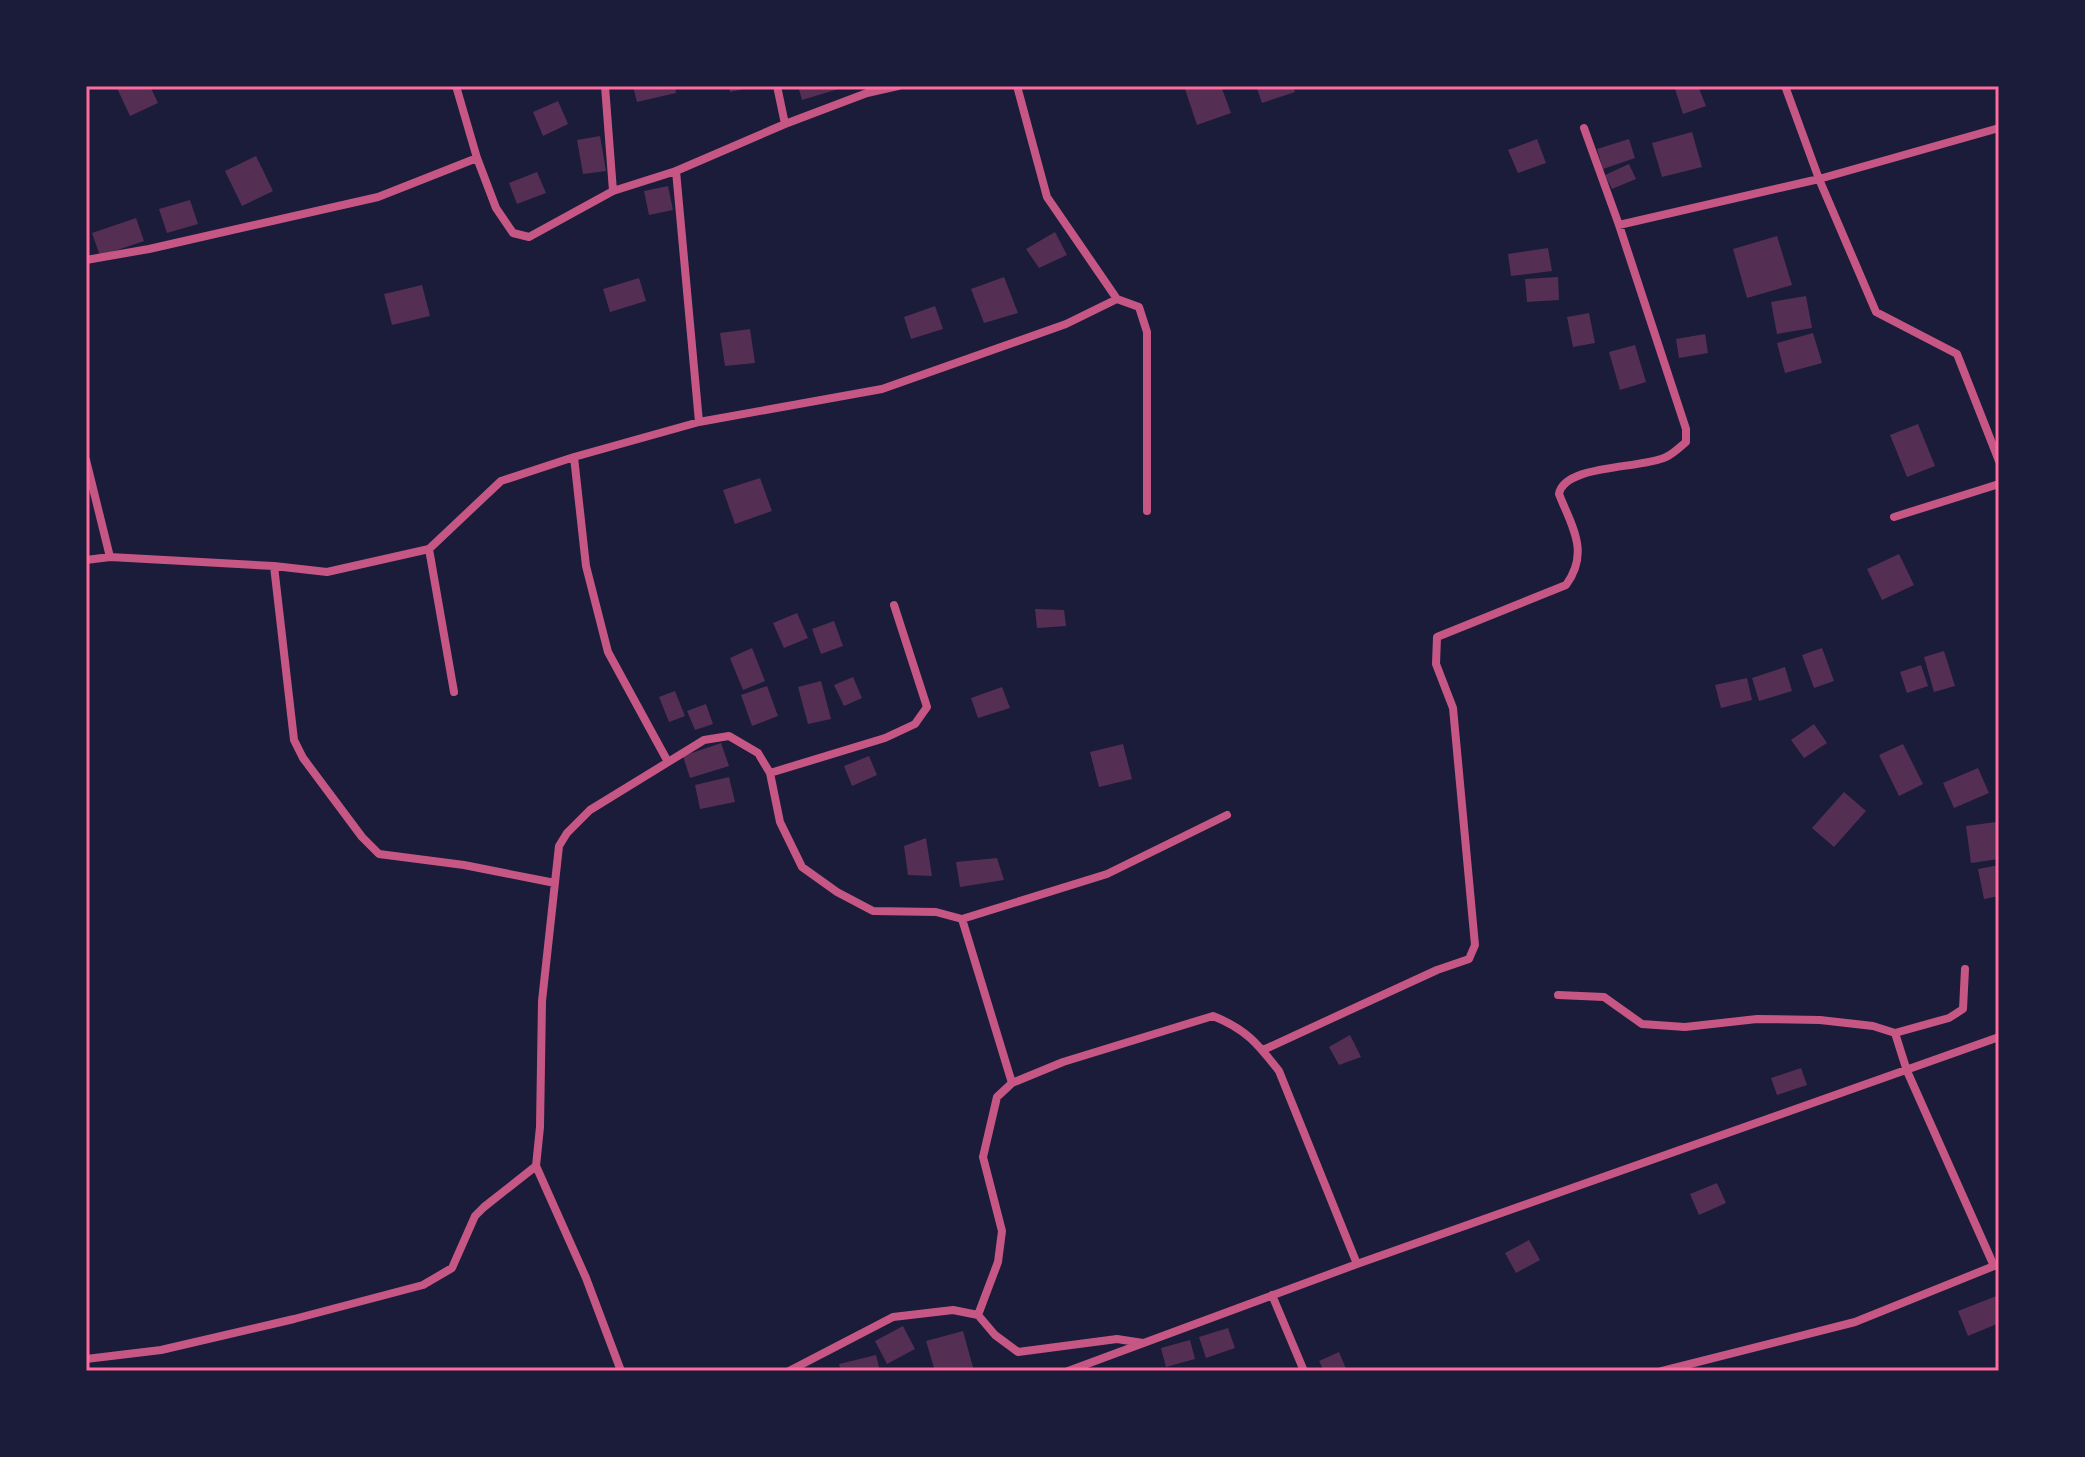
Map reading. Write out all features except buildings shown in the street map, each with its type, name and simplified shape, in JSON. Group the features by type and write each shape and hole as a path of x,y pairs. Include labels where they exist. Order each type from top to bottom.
{"street":[{"path":"456,86 477,158 496,208 513,233 529,237 613,191 676,171 867,93 898,86"},
{"path":"605,86 613,191"},
{"path":"777,86 785,124"},
{"path":"1017,86 1047,197 1117,299 1139,307 1147,332 1147,511"},
{"path":"1785,86 1819,179 1876,312 1957,354 1999,461"},
{"path":"1263,1050 1437,970 1469,959 1475,945 1453,708 1436,664 1437,637 1566,585 1577,570 1578,549 1559,494 1559,489 1570,477 1665,458 1686,442 1686,429 1584,128"},
{"path":"1619,225 1819,179 1999,128"},
{"path":"86,260 149,249 378,197 477,158"},
{"path":"676,171 699,422"},
{"path":"86,560 110,557 327,572 429,549 501,481 699,422 882,389 1066,324 1117,299"},
{"path":"574,457 586,566 608,652 668,762"},
{"path":"86,460 110,557"},
{"path":"1894,517 1999,484"},
{"path":"429,549 454,692"},
{"path":"274,566 294,740 303,758 362,837 379,854 452,863 555,883"},
{"path":"770,773 885,738 915,724 927,707 894,605"},
{"path":"621,1371 586,1278 536,1166 540,1127 542,1001 559,846 567,833 590,810 704,740 729,736 758,753 770,773 780,822 802,867 837,892 873,911 936,912 962,919 1107,874 1227,815"},
{"path":"962,919 1012,1083"},
{"path":"1558,995 1604,997 1642,1024 1685,1027 1757,1019 1820,1020 1873,1026 1895,1033 1949,1018 1963,1009 1965,969"},
{"path":"978,1315 998,1262 1002,1231 983,1157 997,1097 1012,1083 1063,1062 1213,1016 1237,1025 1279,1071 1357,1264"},
{"path":"1662,1371 1855,1322 1996,1266 1907,1071 1895,1033"},
{"path":"1068,1371 1357,1264 1999,1037"},
{"path":"86,1359 176,1346 423,1285 452,1268 475,1216 536,1166"},
{"path":"1272,1295 1304,1371"},
{"path":"789,1371 893,1317 953,1310 978,1315 995,1335 1018,1352 1117,1339 1144,1343"}]}
